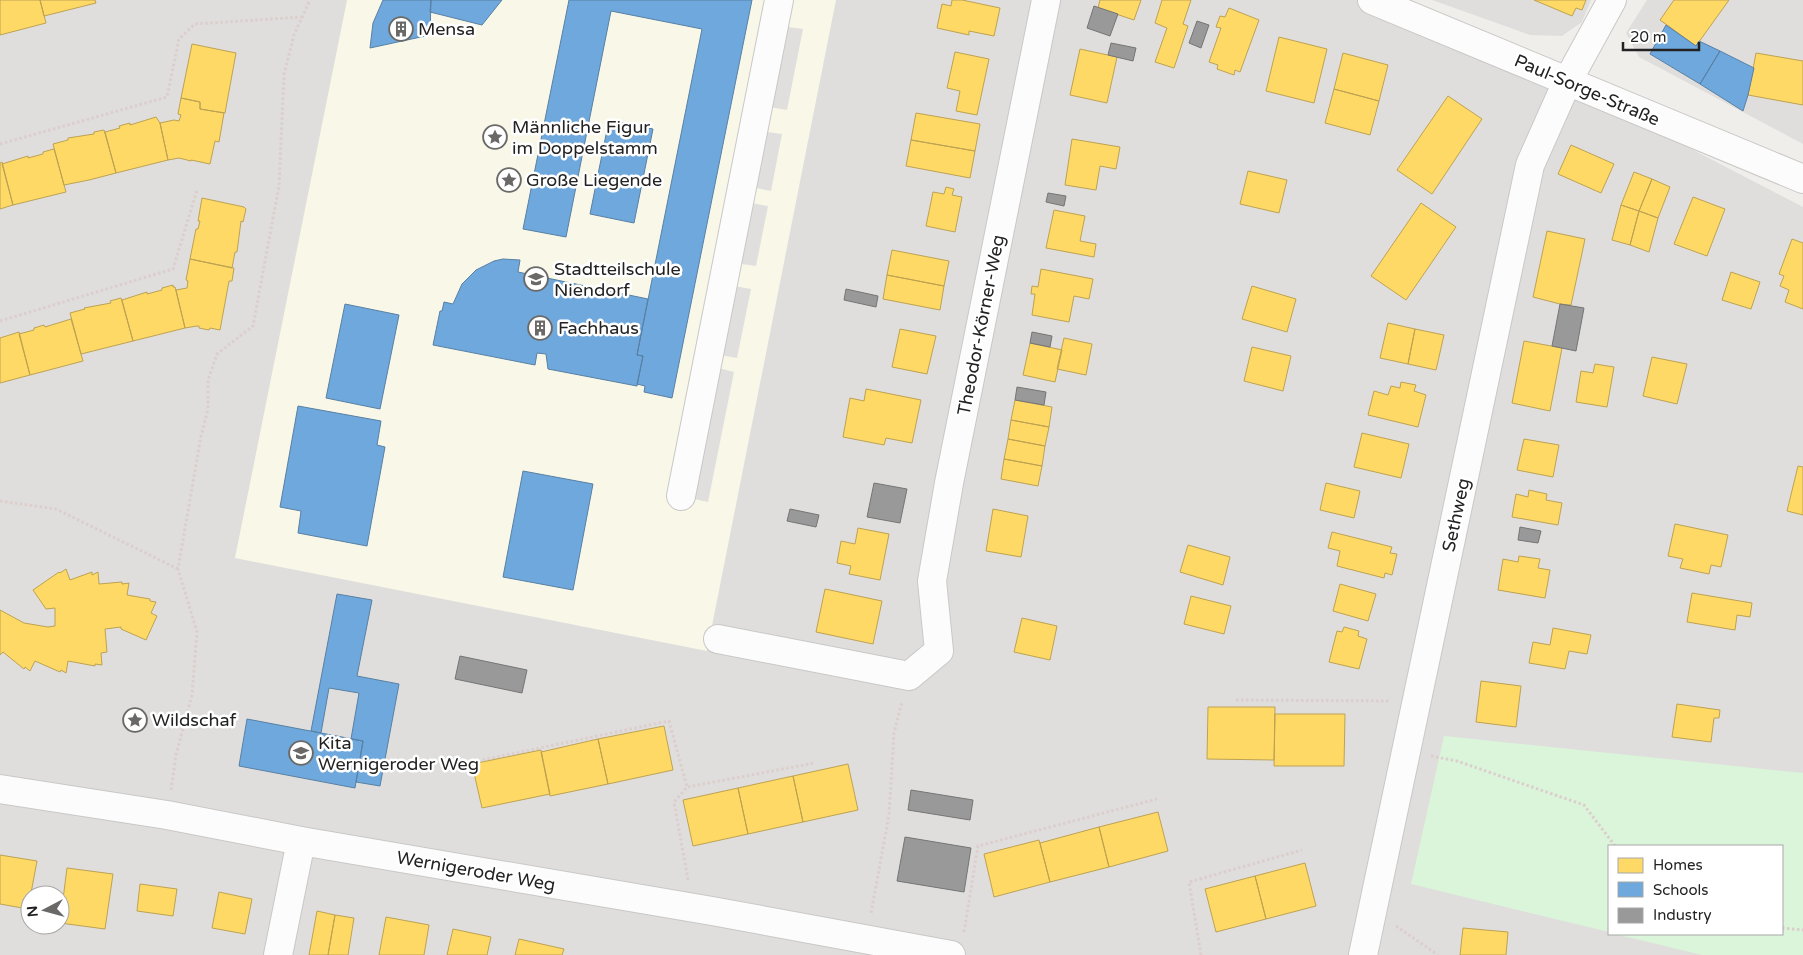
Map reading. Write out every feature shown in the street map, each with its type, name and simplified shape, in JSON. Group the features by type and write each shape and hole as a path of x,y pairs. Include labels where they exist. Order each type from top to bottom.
{"street":[{"path":"681,496 779,0"},
{"name":"Theodor-Körner-Weg","path":"909,676 938,651 932,581 949,483 1046,0"},
{"name":"Paul-Sorge-Straße","path":"1372,0 1803,179"},
{"name":"Sethweg","path":"1363,955 1530,165 1567,82 1612,0"},
{"path":"718,639 909,676"},
{"name":"Wernigeroder Weg","path":"0,789 167,815 300,841 693,908 867,941 957,946"},
{"path":"278,955 300,841"}],"path":[{"path":"167,815 176,754 192,695 197,632 178,569 201,436 208,409 208,380 217,354 253,326 279,186 284,74 294,35 310,0"},
{"path":"0,144 167,97 179,40 195,24 303,17"},
{"path":"0,321 173,269 196,190"},
{"path":"0,501 56,510 178,569"},
{"path":"867,941 889,815 894,733 909,676"},
{"path":"1236,700 1416,702"},
{"path":"463,764 670,721 687,787"},
{"path":"1405,751 1457,761 1584,804 1613,845"},
{"path":"693,908 674,802 687,787 815,763"},
{"path":"957,946 978,846 1157,799"},
{"path":"1200,955 1188,882 1302,850"},
{"path":"1373,910 1438,955"},
{"path":"1783,928 1803,930"}],"shaded area":[{"path":"0,0 1364,0 1610,107 1803,207 1803,955 0,955"},
{"name":"Stadtteilschule Niendorf","path":"347,0 836,0 707,651 235,558"},
{"path":"1432,0 1591,0 1582,22 1562,36 1530,35"},
{"path":"1647,0 1803,0 1803,144 1639,57 1626,33"},
{"path":"774,25 803,29 787,110 758,105"},
{"path":"754,130 782,134 771,191 742,185"},
{"path":"739,201 768,206 756,266 727,262"},
{"path":"723,284 751,289 737,358 709,353"},
{"path":"707,365 734,372 708,502 681,496"}],"green space":[{"path":"1444,736 1803,773 1803,955 1702,955 1619,935 1783,935 1783,845 1608,845 1608,932 1411,884"}],"building: Homes":[{"path":"0,0 40,0 46,23 0,35"},
{"path":"40,0 95,0 96,3 44,16"},
{"path":"952,0 962,0 1000,8 994,36 969,31 969,35 937,28 942,4 951,6"},
{"path":"1100,0 1141,0 1134,20 1098,8"},
{"path":"1162,0 1191,0 1183,24 1188,26 1174,68 1155,62 1167,28 1155,23"},
{"path":"1534,0 1586,0 1582,10 1576,8 1572,16"},
{"path":"1674,0 1729,0 1696,46 1660,20"},
{"path":"1229,8 1259,20 1240,72 1235,70 1234,75 1217,69 1218,65 1209,62 1221,28 1216,27 1220,16 1225,17"},
{"path":"1279,37 1327,49 1314,103 1266,91"},
{"path":"192,44 236,53 225,113 200,109 200,102 181,98"},
{"path":"1080,49 1117,57 1107,103 1070,95"},
{"path":"955,52 989,59 977,115 956,111 960,91 947,88"},
{"path":"1343,53 1388,65 1379,101 1334,89"},
{"path":"1756,53 1803,61 1803,105 1748,95"},
{"path":"1334,89 1379,101 1370,135 1325,123"},
{"path":"1448,96 1482,119 1432,194 1397,170"},
{"path":"181,98 200,102 200,109 224,113 219,142 215,141 210,164 179,158 168,160 160,123 174,120 179,121 181,115 178,114"},
{"path":"916,113 980,124 975,151 911,140"},
{"path":"156,117 160,123 168,160 116,173 105,132 120,128 119,126 130,123 130,125"},
{"path":"104,130 116,173 64,185 53,144 68,140 68,138 94,134 94,132"},
{"path":"1072,139 1120,147 1116,169 1100,166 1096,190 1065,185"},
{"path":"911,140 975,151 970,178 906,166"},
{"path":"1571,145 1614,164 1601,193 1558,174"},
{"path":"54,149 66,192 13,205 2,164 28,156 28,158 43,154 43,152"},
{"path":"2,162 13,205 0,209 0,163"},
{"path":"1248,171 1287,180 1279,213 1240,204"},
{"path":"1634,172 1652,179 1639,211 1621,205"},
{"path":"1652,179 1670,187 1658,218 1639,211"},
{"path":"946,187 954,189 952,195 962,197 955,232 926,226 933,192 944,194"},
{"path":"1693,197 1725,209 1707,256 1674,244"},
{"path":"202,198 246,209 243,222 241,221 237,252 235,252 232,268 190,259 196,229 198,229 200,221 198,221"},
{"path":"1421,203 1456,227 1406,300 1371,276"},
{"path":"1621,205 1639,211 1630,245 1612,240"},
{"path":"1054,210 1085,216 1080,241 1096,244 1094,257 1046,248"},
{"path":"1639,211 1658,218 1649,252 1630,245"},
{"path":"1547,231 1585,239 1571,305 1533,297"},
{"path":"1792,239 1803,243 1803,309 1785,302 1789,290 1780,286 1784,276 1779,274"},
{"path":"892,250 949,261 944,286 887,275"},
{"path":"190,259 234,268 232,281 229,281 220,330 210,328 209,330 199,328 199,326 185,328 176,290 187,288 188,281 186,280"},
{"path":"1041,269 1093,279 1089,299 1074,296 1069,322 1032,315 1035,294 1031,294 1032,286 1038,287"},
{"path":"1731,272 1760,282 1751,309 1722,300"},
{"path":"887,275 944,286 940,310 883,299"},
{"path":"173,285 185,328 133,341 122,300 147,292 147,294 162,290 162,288"},
{"path":"1252,286 1296,299 1287,332 1242,319"},
{"path":"121,298 133,341 81,354 70,313 84,308 111,303 110,301"},
{"path":"71,319 83,361 30,375 19,334 44,325 45,327"},
{"path":"1388,323 1415,329 1408,364 1380,358"},
{"path":"900,329 936,336 927,374 892,367"},
{"path":"1415,329 1444,335 1436,370 1408,364"},
{"path":"19,332 30,375 0,383 0,338"},
{"path":"1064,338 1092,344 1086,375 1057,369"},
{"path":"1524,341 1562,348 1550,411 1512,403"},
{"path":"1030,343 1062,350 1055,382 1023,375"},
{"path":"1252,347 1291,356 1283,391 1244,381"},
{"path":"1652,357 1687,364 1677,404 1643,396"},
{"path":"1595,364 1614,367 1607,407 1576,402 1581,371 1593,373"},
{"path":"1401,382 1416,385 1414,391 1426,395 1418,427 1368,415 1374,391 1388,395 1391,386 1400,388"},
{"path":"866,389 921,400 912,443 886,438 884,445 843,437 850,398 864,401"},
{"path":"1015,400 1052,407 1049,427 1011,420"},
{"path":"1011,420 1049,427 1045,446 1008,439"},
{"path":"1362,433 1409,444 1401,478 1354,467"},
{"path":"1008,439 1045,446 1042,466 1004,459"},
{"path":"1524,439 1559,445 1553,477 1517,470"},
{"path":"1004,459 1042,466 1038,486 1001,479"},
{"path":"1798,466 1803,467 1803,515 1787,511"},
{"path":"1326,483 1360,491 1354,518 1320,510"},
{"path":"1529,490 1547,494 1546,500 1562,503 1558,525 1512,517 1516,494 1528,497"},
{"path":"993,509 1028,516 1021,557 986,551"},
{"path":"1675,524 1728,535 1721,567 1711,565 1709,574 1680,568 1683,559 1668,556"},
{"path":"858,528 889,534 880,580 849,574 851,566 837,563 841,541 855,544"},
{"path":"1332,532 1392,547 1390,553 1397,554 1392,575 1385,573 1384,578 1337,566 1340,551 1328,548"},
{"path":"1188,545 1230,557 1223,585 1180,572"},
{"path":"1519,556 1540,559 1538,568 1550,570 1545,598 1498,590 1503,559 1518,562"},
{"path":"66,569 70,580 92,572 92,575 98,572 99,584 129,583 127,595 150,599 150,601 156,602 151,613 157,616 146,640 121,629 121,627 105,629 107,652 101,653 102,665 95,664 95,666 68,661 66,673 35,661 30,671 25,667 24,669 3,652 0,655 0,610 24,623 48,627 55,626 55,608 46,609 33,590"},
{"path":"1340,584 1376,594 1368,621 1333,611"},
{"path":"825,589 882,601 873,644 816,632"},
{"path":"1692,593 1752,603 1750,617 1737,615 1735,630 1687,622"},
{"path":"1191,596 1231,606 1224,634 1184,624"},
{"path":"1022,618 1057,626 1050,660 1014,652"},
{"path":"1344,627 1359,631 1358,636 1367,639 1359,669 1329,662 1337,631 1342,632"},
{"path":"1553,628 1591,635 1587,654 1569,651 1565,669 1529,663 1533,642 1550,645"},
{"path":"1481,681 1521,686 1516,727 1476,722"},
{"path":"1677,704 1720,710 1719,718 1714,718 1711,742 1672,737"},
{"path":"1208,707 1275,707 1274,760 1207,759"},
{"path":"1275,714 1345,714 1344,766 1274,766"},
{"path":"664,726 673,770 608,784 598,739"},
{"path":"598,739 608,784 550,796 541,752"},
{"path":"541,750 550,794 482,808 472,764"},
{"path":"848,764 858,810 803,822 793,776"},
{"path":"793,776 803,822 748,834 738,788"},
{"path":"738,788 748,834 693,846 683,800"},
{"path":"1158,812 1168,851 1109,867 1099,827"},
{"path":"1099,827 1109,867 1050,882 1040,843"},
{"path":"1039,840 1050,882 994,897 984,854"},
{"path":"0,855 37,861 32,885 20,885 20,908 0,904"},
{"path":"1305,863 1316,906 1266,919 1255,876"},
{"path":"67,868 113,874 105,929 70,924 70,885 65,885"},
{"path":"1255,876 1266,919 1216,932 1205,889"},
{"path":"140,884 177,889 173,916 137,911"},
{"path":"219,892 252,899 245,934 212,928"},
{"path":"317,911 335,915 328,955 309,955"},
{"path":"335,915 354,918 348,955 328,955"},
{"path":"386,917 429,925 424,955 379,955"},
{"path":"1463,928 1508,932 1506,955 1460,955"},
{"path":"453,929 491,937 487,955 447,955"},
{"path":"519,939 564,949 562,955 515,955"}],"building: Schools":[{"name":"Mensa","path":"383,0 431,0 430,35 370,48 373,23"},
{"path":"431,0 502,0 482,25 430,12"},
{"path":"569,0 752,0 672,398 644,392 645,386 637,384 643,356 637,355 702,29 611,11 566,237 523,229"},
{"path":"1666,25 1696,46 1699,41 1720,51 1700,84 1650,54"},
{"path":"1720,51 1754,68 1743,111 1700,84"},
{"path":"609,120 653,129 634,223 590,214"},
{"name":"Fachhaus","path":"503,259 520,260 518,272 648,299 637,355 643,356 637,386 548,369 546,354 537,353 535,365 433,345 440,311 442,311 444,302 453,304 462,284 476,270 494,261"},
{"path":"345,304 399,315 380,409 326,398"},
{"path":"298,406 381,421 377,445 385,447 367,546 298,533 301,511 280,507"},
{"path":"523,471 593,484 573,590 503,577"},
{"path":"337,594 372,600 357,676 399,684 380,786 356,782 363,741 351,739 359,693 329,688 321,733 311,731"},
{"name":"Kita Wernigeroder Weg","path":"247,719 363,741 355,788 239,766"}],"building: Industry":[{"path":"1094,6 1118,14 1110,36 1087,28"},
{"path":"1197,21 1209,25 1201,48 1189,43"},
{"path":"1111,43 1136,48 1133,61 1108,55"},
{"path":"1048,193 1066,196 1064,206 1046,202"},
{"path":"846,289 878,296 876,307 844,300"},
{"path":"1560,304 1584,308 1576,351 1552,346"},
{"path":"1032,332 1052,336 1050,347 1030,343"},
{"path":"1017,387 1046,392 1044,405 1015,400"},
{"path":"874,483 907,489 900,523 867,517"},
{"path":"790,509 819,515 816,527 787,521"},
{"path":"1520,527 1541,531 1538,543 1518,540"},
{"path":"460,656 527,670 522,693 455,679"},
{"path":"911,790 973,800 970,820 908,810"},
{"path":"905,837 971,848 964,892 897,881"}],"place":[{"name":"Mensa","path":"401,29"},
{"name":"Männliche Figur im Doppelstamm","path":"495,137"},
{"name":"Große Liegende","path":"509,180"},
{"name":"Stadtteilschule Niendorf","path":"536,279"},
{"name":"Fachhaus","path":"540,328"},
{"name":"Wildschaf","path":"135,720"},
{"name":"Kita Wernigeroder Weg","path":"301,753"}]}
